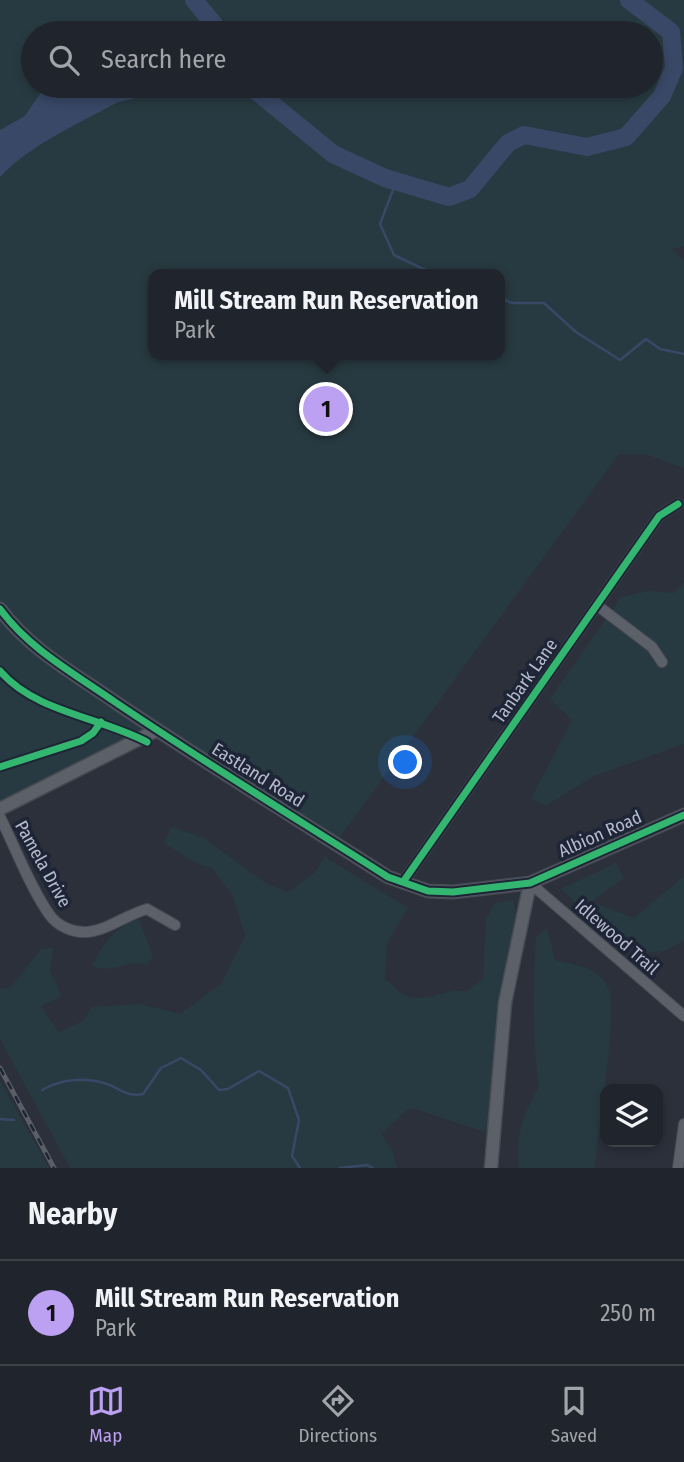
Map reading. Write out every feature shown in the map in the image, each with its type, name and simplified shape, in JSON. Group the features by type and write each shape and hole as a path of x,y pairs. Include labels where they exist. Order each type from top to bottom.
{"street":[{"name":"Tanbark Lane","path":"402,882 659,516 678,505"},
{"path":"598,606 652,647 662,662"},
{"name":"Eastland Road","path":"0,609 12,625 44,653 157,730 388,877 428,891 453,892 530,883"},
{"path":"0,809 157,730"},
{"name":"Albion Road","path":"530,883 684,815"},
{"name":"Pamela Drive","path":"0,817 50,915 67,929 85,933 105,929 125,915 147,909 175,925"},
{"path":"491,1168 505,1003 530,883"},
{"name":"Idlewood Trail","path":"530,883 684,1016"},
{"path":"678,1168 684,1124"}],"shaded area":[{"path":"0,0 684,0 684,246 672,249 684,261 684,468 648,455 619,454 334,845 160,732 0,810"},
{"path":"684,582 684,744 594,776 547,805 531,799 572,720 550,699 621,597 649,591 674,593"},
{"path":"172,827 204,838 267,884 288,892 314,873 325,857 408,908 387,943 385,979 401,993 415,998 452,991 467,992 483,978 486,919 495,903 513,900 516,915 501,992 490,1132 409,1108 381,1134 392,1150 397,1168 70,1168 0,1039 0,989 11,987 41,949 53,948 50,971 62,996 41,1006 58,1032 83,1021 92,1007 141,1004 180,1014 221,984 245,936 232,894 212,868 196,863 164,843"},
{"path":"616,863 624,878 591,902 634,918 684,876 684,941 665,951 640,954 591,918 561,889"},
{"path":"139,919 153,956 147,965 133,963 107,969 92,966 111,937 123,926"},
{"path":"547,928 555,960 594,972 609,990 611,1024 605,1084 600,1084 600,1125 595,1168 519,1168 518,1146 522,1126 539,1087 534,1031 536,937"},
{"path":"0,1081 49,1168 0,1168"}],"water":[{"path":"37,98 133,98 118,102 40,145 0,177 0,130 25,116"}],"waterway":[{"path":"194,0 211,21"},
{"path":"629,0 657,21"},
{"path":"663,26 671,32 674,68 663,94"},
{"path":"265,98 333,154 385,178 449,197 470,189 508,143 524,135 587,147 626,137 660,98"},
{"path":"396,182 380,224 394,255 423,269"},
{"path":"505,300 512,303 544,303 576,332 620,360 646,339 660,349 684,354"},
{"path":"42,1090 57,1083 82,1080 107,1084 128,1093 143,1094 161,1068 181,1058 201,1070 219,1090 228,1089 259,1071 288,1088 299,1120 292,1156 300,1168"},
{"path":"0,1119 14,1120"},
{"path":"340,1168 367,1165 373,1168"}],"railway":[{"path":"0,1068 54,1168"}],"cycle path":[{"path":"403,882 659,516 678,504"},
{"path":"0,609 39,649 149,724 388,877 428,891 453,892 530,883 684,815"},
{"path":"0,671 14,685 31,696 147,742"},
{"path":"0,767 81,741 93,733 101,722"}],"place":[{"name":"Mill Stream Run Reservation","path":"326,409"}]}
